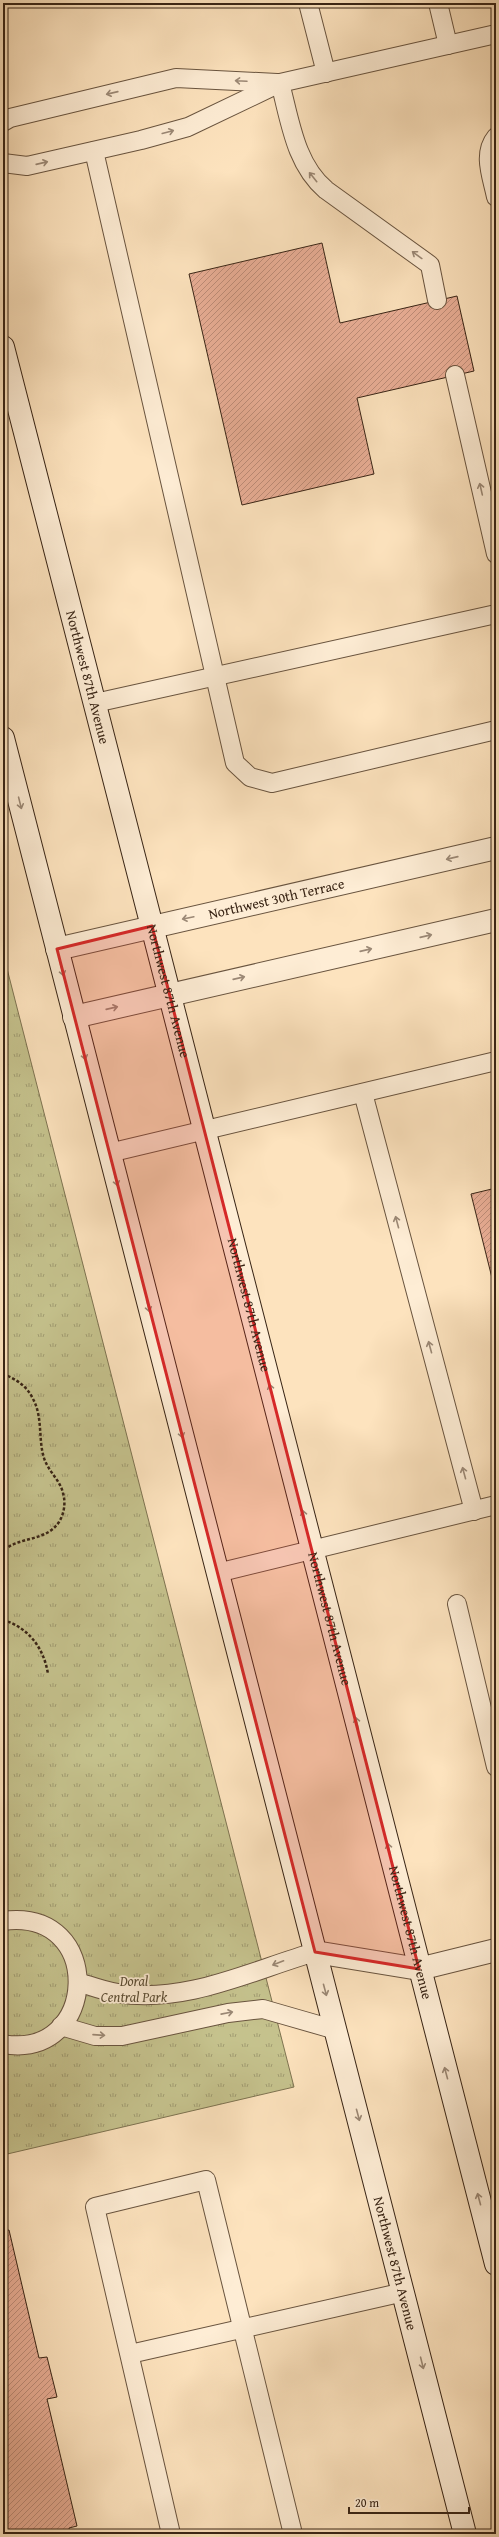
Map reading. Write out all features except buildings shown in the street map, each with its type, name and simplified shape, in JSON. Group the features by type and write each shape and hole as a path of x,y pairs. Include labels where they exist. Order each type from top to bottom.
{"main road":[{"name":"Northwest 87th Avenue","path":"3,347 496,2264"},
{"name":"Northwest 87th Avenue","path":"3,738 217,1573 404,2292 465,2534"},
{"name":"Northwest 30th Terrace","path":"57,948 496,848"},
{"path":"74,1017 496,920"},
{"path":"315,1952 419,1969 496,1950"}],"lane":[{"path":"308,3 326,72"},
{"path":"438,3 448,45"},
{"path":"3,164 27,166 188,127 280,83 496,34"},
{"path":"3,122 10,118 176,78 280,83"},
{"path":"280,83 298,149 311,175 326,190 430,265 438,300"},
{"path":"493,142 490,171 496,197"},
{"path":"94,151 235,763 240,770 259,781 272,783 496,730"},
{"path":"455,375 496,554"},
{"path":"95,703 496,614"},
{"path":"109,1153 496,1061"},
{"path":"362,1093 474,1511"},
{"path":"217,1573 496,1505"},
{"path":"457,1604 496,1767"},
{"path":"3,1921 17,1919 38,1923 56,1933 70,1949 78,1968 79,1989 73,2009 62,2026 45,2039 25,2045 3,2044"},
{"path":"78,1982 116,1993 148,1996 175,1994 230,1980 315,1952"},
{"path":"62,2026 95,2036 122,2036 228,2013 263,2009 336,2030"},
{"path":"171,2534 95,2207 206,2180 293,2534"},
{"path":"130,2354 243,2330 404,2292"}],"path":[{"path":"3,1374 19,1382 33,1398 39,1416 42,1453 63,1492 65,1506 58,1524 50,1532 11,1545 3,1551"},
{"path":"3,1620 19,1626 35,1641 45,1659 48,1674"}],"highlighted area":[{"path":"152,926 419,1969 315,1952 57,949"}],"green space":[{"name":"Doral Central Park","path":"3,953 294,2087 3,2155"}]}
